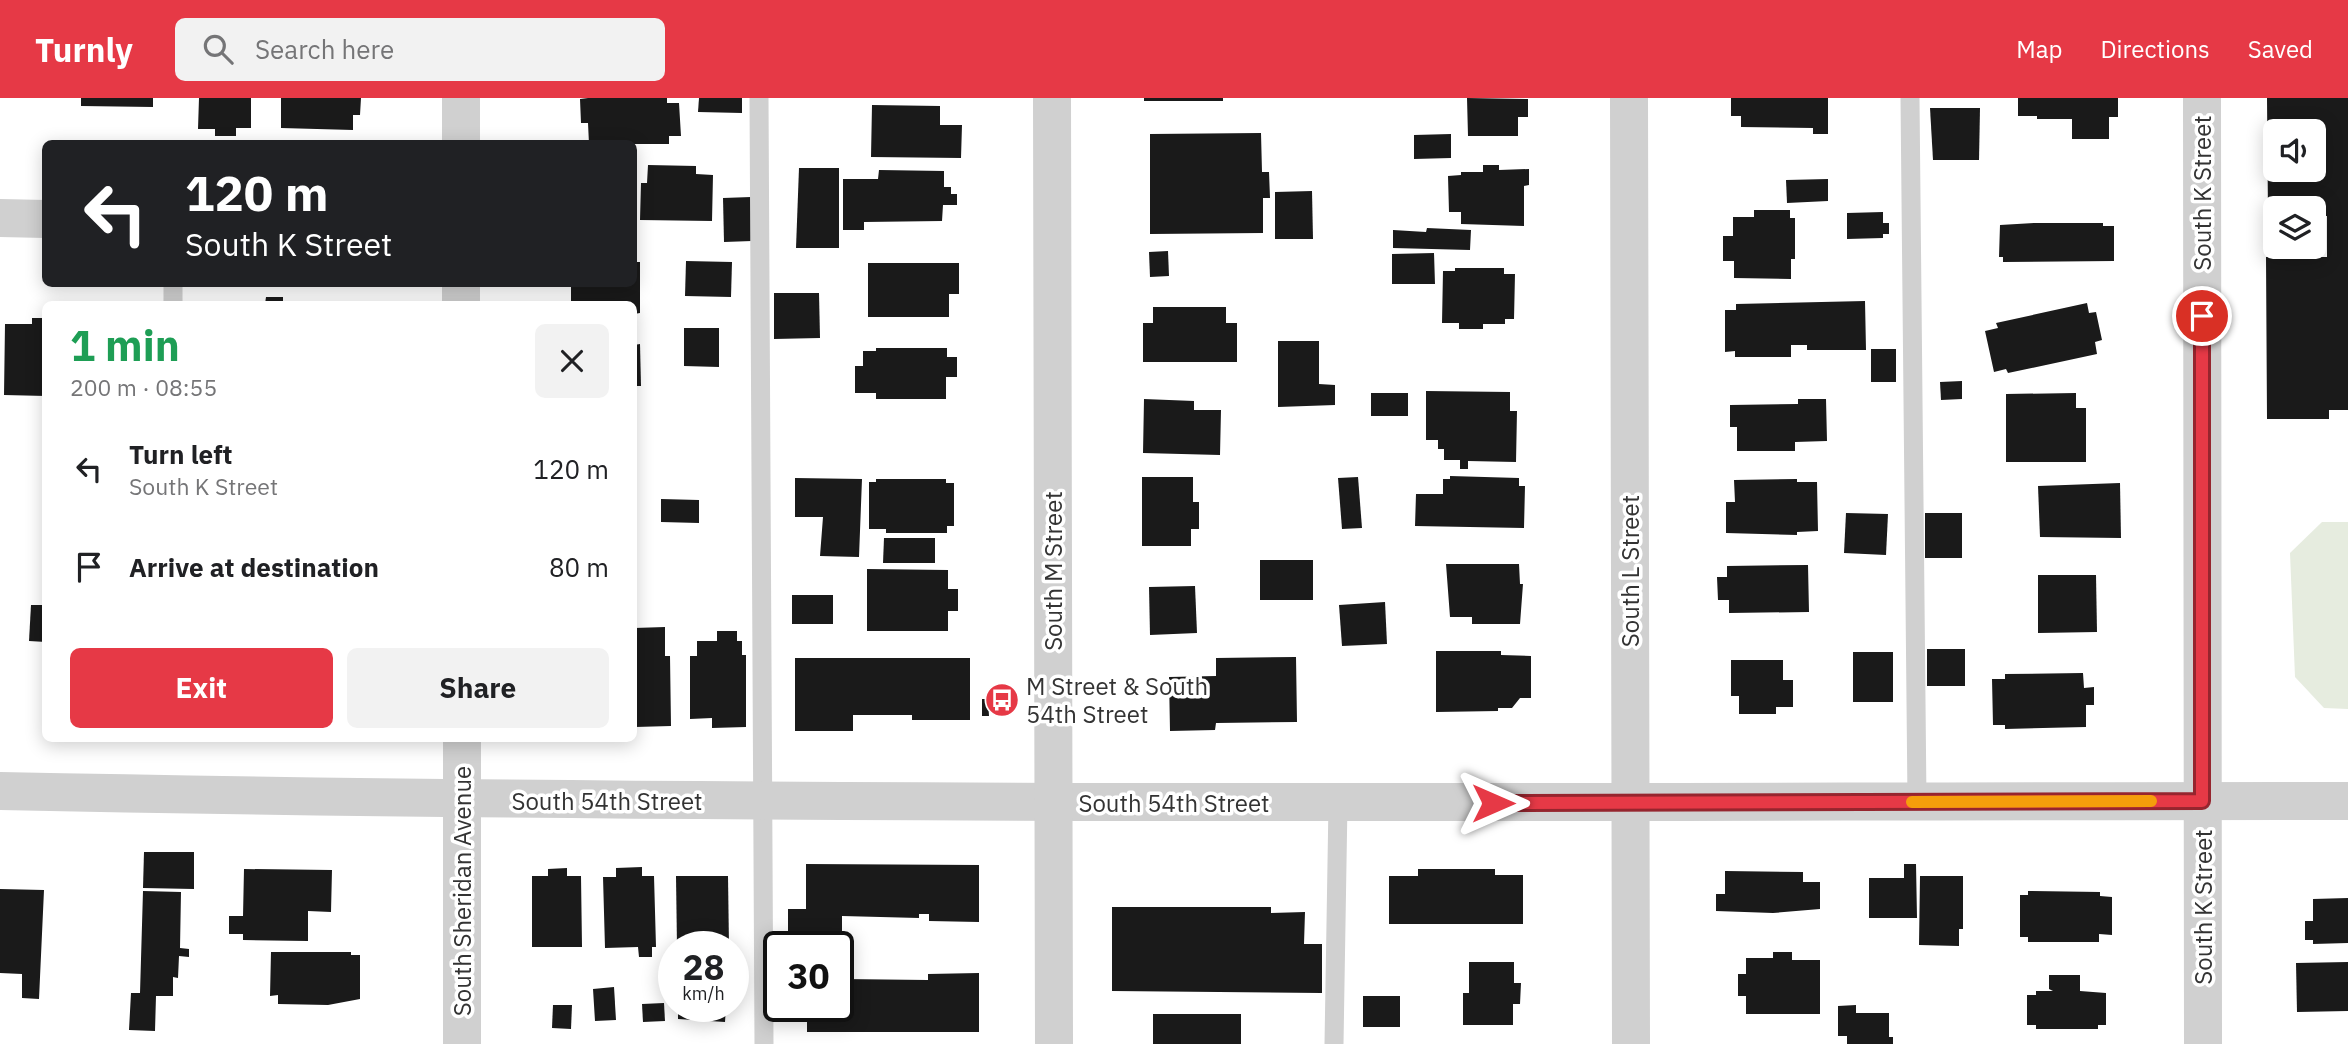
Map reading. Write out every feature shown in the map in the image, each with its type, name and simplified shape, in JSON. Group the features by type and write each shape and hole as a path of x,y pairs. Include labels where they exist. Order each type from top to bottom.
{"street":[{"path":"461,98 461,140"},
{"name":"South M Street","path":"1052,98 1054,1044"},
{"name":"South L Street","path":"1629,98 1632,1044"},
{"name":"South K Street","path":"2202,98 2203,1044"},
{"path":"0,218 42,219"},
{"name":"South Sheridan Avenue","path":"462,742 462,1044"},
{"name":"South 54th Street","path":"0,791 462,800 764,802 2348,801"}],"lane":[{"path":"759,98 764,1044"},
{"path":"1910,98 1917,802"},
{"path":"1334,1044 1338,803"}],"shaded area":[{"path":"2322,522 2348,522 2348,709 2324,708 2295,677 2290,553"}],"building":[{"path":"81,98 153,98 153,107 81,106"},
{"path":"199,98 251,98 251,128 236,128 236,136 215,136 215,129 198,129"},
{"path":"281,98 361,98 360,115 353,115 353,130 281,128"},
{"path":"667,98 667,103 679,103 681,136 669,136 669,144 637,144 637,140 589,140 588,123 581,123 580,99"},
{"path":"699,98 742,98 742,113 698,112"},
{"path":"1144,98 1223,98 1223,101 1144,101"},
{"path":"1467,98 1528,99 1528,117 1518,117 1518,136 1468,136"},
{"path":"1731,98 1828,98 1828,134 1813,134 1813,128 1741,127 1741,116 1731,116"},
{"path":"2018,98 2118,98 2118,117 2109,117 2109,139 2072,139 2072,119 2018,116"},
{"path":"2267,98 2348,98 2348,410 2329,410 2329,419 2267,419 2266,259 2326,259 2326,196 2268,196 2268,182 2326,182 2326,119 2267,119"},
{"path":"872,105 940,106 940,125 962,125 961,158 871,157"},
{"path":"1930,108 1980,108 1979,160 1933,160"},
{"path":"1261,133 1262,172 1269,172 1270,198 1263,198 1263,233 1150,234 1150,134"},
{"path":"1451,134 1451,158 1414,159 1414,135"},
{"path":"648,165 696,166 696,174 713,175 712,221 640,220 641,183 647,183"},
{"path":"1483,165 1499,165 1499,170 1529,169 1529,185 1524,186 1524,226 1461,224 1461,212 1449,212 1448,176 1461,175 1461,172 1483,172"},
{"path":"799,168 839,168 839,248 796,248"},
{"path":"879,170 944,171 944,187 951,187 951,194 957,194 957,205 943,205 942,221 864,222 864,230 843,230 843,179 878,179"},
{"path":"1828,179 1828,201 1787,203 1786,180"},
{"path":"1312,191 1313,239 1275,239 1275,192"},
{"path":"751,197 752,241 724,242 723,198"},
{"path":"1754,210 1790,210 1790,218 1795,218 1795,259 1791,259 1791,279 1734,278 1734,261 1723,261 1723,236 1733,236 1733,217 1754,217"},
{"path":"1883,212 1883,223 1889,223 1889,234 1883,234 1883,238 1847,239 1847,213"},
{"path":"2103,223 2103,226 2114,226 2114,261 2003,262 2003,257 1999,257 2000,225"},
{"path":"1427,228 1471,230 1470,250 1393,248 1393,230 1426,232"},
{"path":"1168,251 1169,276 1150,277 1149,252"},
{"path":"1434,253 1435,284 1392,284 1392,254"},
{"path":"686,261 732,262 731,297 685,296"},
{"path":"637,262 640,262 640,313 637,314 637,301 571,301 571,287 637,287"},
{"path":"868,263 959,263 959,294 949,294 949,317 868,317"},
{"path":"1455,268 1504,268 1504,274 1515,274 1514,319 1505,319 1505,324 1483,324 1483,329 1459,329 1459,323 1442,323 1443,271 1455,271"},
{"path":"774,293 819,293 820,338 774,339"},
{"path":"266,297 283,297 283,301 265,301"},
{"path":"1865,301 1866,350 1807,350 1807,345 1791,345 1791,357 1735,357 1735,351 1725,352 1725,310 1736,310 1736,304"},
{"path":"2087,303 2089,313 2096,312 2102,340 2095,342 2097,354 2008,373 2006,369 1994,372 1985,331 1998,328 1996,323"},
{"path":"1153,307 1226,307 1226,323 1237,323 1237,362 1143,362 1143,323 1153,323"},
{"path":"32,318 42,318 42,396 4,395 5,324 32,324"},
{"path":"684,328 719,328 719,367 684,366"},
{"path":"1278,341 1319,341 1319,384 1335,385 1335,405 1278,407"},
{"path":"637,344 640,344 641,386 637,386"},
{"path":"876,348 947,348 947,357 957,357 957,377 946,377 946,399 876,399 876,393 855,393 855,366 863,366 863,351 876,351"},
{"path":"1871,349 1896,349 1896,382 1871,382"},
{"path":"1962,381 1962,399 1941,400 1940,382"},
{"path":"1426,391 1510,392 1510,411 1517,411 1516,462 1468,461 1468,469 1460,469 1460,460 1444,460 1444,449 1438,449 1438,440 1426,440"},
{"path":"1371,393 1408,393 1408,416 1371,416"},
{"path":"2076,393 2076,408 2086,408 2086,462 2006,462 2006,394"},
{"path":"1144,399 1194,401 1194,410 1221,410 1220,455 1143,453"},
{"path":"1798,399 1826,399 1827,441 1795,442 1795,451 1737,451 1737,427 1730,427 1730,405 1798,404"},
{"path":"1450,476 1519,478 1519,486 1525,486 1524,528 1415,526 1416,494 1443,494 1443,479 1450,479"},
{"path":"1142,477 1193,477 1193,502 1199,502 1199,529 1191,529 1191,546 1142,546"},
{"path":"1358,477 1362,528 1342,529 1338,478"},
{"path":"795,478 862,479 859,557 820,556 823,517 795,517"},
{"path":"876,479 946,479 946,483 954,483 954,526 947,526 947,533 886,533 886,529 869,529 869,482 876,482"},
{"path":"1797,479 1797,482 1817,482 1818,531 1797,532 1797,535 1726,533 1726,502 1735,502 1734,480"},
{"path":"2120,483 2121,538 2040,537 2038,486"},
{"path":"661,499 699,500 699,523 661,522"},
{"path":"1846,513 1888,514 1886,555 1844,553"},
{"path":"1925,513 1962,513 1962,558 1925,558"},
{"path":"884,538 935,538 935,563 883,563"},
{"path":"1260,560 1313,560 1313,600 1260,600"},
{"path":"1446,564 1519,564 1520,584 1523,584 1520,624 1472,624 1472,617 1450,617"},
{"path":"1808,565 1809,612 1729,613 1729,600 1718,600 1717,577 1727,577 1727,566"},
{"path":"867,569 948,570 948,589 958,589 958,611 948,611 948,631 867,631"},
{"path":"2038,575 2096,575 2097,632 2038,633"},
{"path":"1195,586 1197,633 1150,635 1149,587"},
{"path":"792,595 833,595 833,624 792,624"},
{"path":"1385,602 1387,644 1342,646 1339,605"},
{"path":"31,605 42,605 42,642 29,641"},
{"path":"665,627 665,656 670,656 671,726 637,727 637,628"},
{"path":"717,631 737,631 737,641 742,641 742,655 746,655 746,727 712,728 712,718 690,719 690,656 697,656 697,641 717,641"},
{"path":"1927,649 1965,649 1965,686 1927,686"},
{"path":"1436,651 1501,651 1501,655 1531,656 1531,698 1520,698 1512,708 1498,708 1498,711 1436,712"},
{"path":"1853,652 1893,652 1893,702 1853,702"},
{"path":"1296,657 1297,722 1216,723 1215,730 1170,731 1169,677 1216,676 1216,658"},
{"path":"795,658 970,658 970,720 912,720 912,715 853,715 853,731 795,731"},
{"path":"1731,660 1783,660 1783,680 1793,680 1793,707 1776,707 1776,714 1739,714 1739,696 1731,696"},
{"path":"2083,673 2084,688 2094,687 2094,705 2086,705 2086,727 2005,729 2005,725 1993,725 1992,679 2005,679 2005,674"},
{"path":"982,699 988,699 989,716 982,716"},
{"path":"144,852 194,852 194,889 143,888"},
{"path":"806,864 979,865 979,922 929,921 929,914 919,914 919,918 842,916 842,931 788,931 788,909 806,909"},
{"path":"1904,864 1916,864 1917,918 1869,918 1869,878 1904,878"},
{"path":"642,867 642,876 654,876 656,947 652,947 652,957 639,957 638,947 605,948 603,877 616,877 616,868"},
{"path":"567,868 567,876 581,876 582,947 532,947 532,876 548,876 548,869"},
{"path":"244,869 332,870 331,912 308,911 308,941 243,940 243,934 229,934 229,916 243,916"},
{"path":"1418,869 1495,869 1495,875 1523,875 1523,924 1389,924 1389,876 1418,876"},
{"path":"1725,871 1803,872 1803,882 1820,882 1820,909 1773,913 1716,911 1716,894 1725,894"},
{"path":"676,876 728,876 729,931 677,931"},
{"path":"1920,876 1963,876 1963,929 1959,929 1959,946 1919,945"},
{"path":"0,889 44,890 39,999 22,998 22,974 0,973"},
{"path":"143,891 181,892 180,948 189,949 189,957 179,956 178,978 173,977 173,996 156,996 155,1031 129,1030 131,993 140,993"},
{"path":"2028,891 2100,892 2100,896 2112,897 2112,935 2099,934 2099,942 2028,942 2028,937 2020,937 2020,895 2028,895"},
{"path":"2348,898 2348,943 2313,944 2313,940 2305,940 2305,921 2313,921 2313,899"},
{"path":"1112,907 1271,907 1271,913 1305,912 1304,944 1322,944 1322,993 1112,991"},
{"path":"271,952 351,952 351,955 360,955 360,999 328,1005 278,1004 278,995 270,996"},
{"path":"1773,952 1792,952 1792,960 1820,960 1820,1014 1746,1014 1746,996 1738,996 1738,974 1746,974 1746,958 1773,958"},
{"path":"1469,962 1514,962 1514,983 1521,983 1520,1004 1513,1004 1513,1025 1463,1025 1463,993 1469,993"},
{"path":"2348,962 2348,1011 2297,1012 2296,963"},
{"path":"979,973 979,1032 807,1032 807,1022 854,1022 854,979 928,980 928,974"},
{"path":"2049,975 2080,975 2080,991 2106,993 2106,1025 2098,1025 2098,1029 2036,1029 2036,1025 2027,1025 2027,995 2036,995 2036,991 2053,991 2049,989"},
{"path":"614,987 616,1020 595,1021 593,989"},
{"path":"1363,996 1400,996 1400,1027 1363,1027"},
{"path":"658,1003 658,1021 643,1022 642,1004"},
{"path":"553,1005 572,1005 571,1029 552,1028"},
{"path":"1856,1005 1856,1013 1889,1013 1889,1037 1893,1037 1893,1044 1847,1044 1847,1036 1838,1036 1838,1006"},
{"path":"1153,1014 1241,1014 1241,1044 1153,1044"}],"slow traffic":[{"path":"1912,802 2151,801"}],"place":[{"name":"M Street & South 54th Street","path":"1002,700"}],"route":[{"path":"1493,803 2202,801 2202,316"}]}
